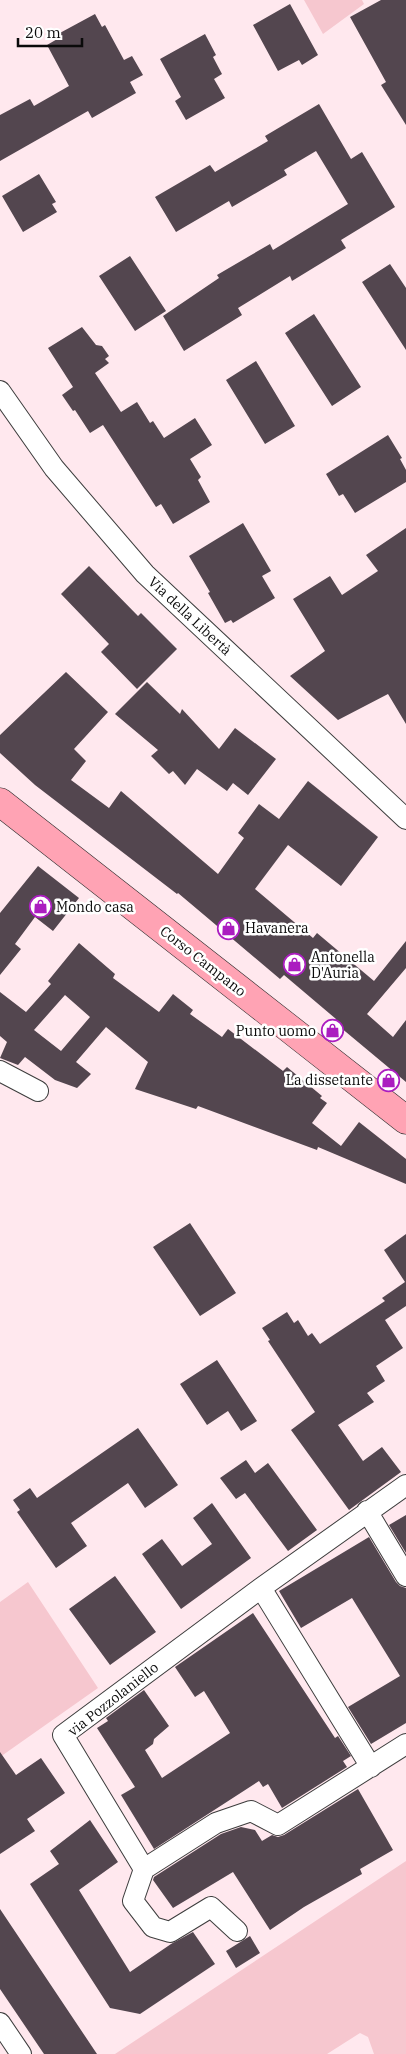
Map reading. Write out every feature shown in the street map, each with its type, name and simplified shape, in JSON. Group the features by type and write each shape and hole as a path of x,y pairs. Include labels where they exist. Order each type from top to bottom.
{"main road":[{"name":"Corso Campano","path":"0,802 406,1120"}],"street":[{"name":"Via della Libertà","path":"0,391 54,468 145,574 406,820"},
{"path":"0,1071 38,1091"},
{"name":"via Pozzolaniello","path":"144,1869 63,1734 367,1511 406,1485"},
{"path":"367,1511 406,1576"},
{"path":"261,1588 371,1767"},
{"path":"237,1931 211,1907 170,1932 153,1928 133,1901 144,1869 216,1823 251,1811 278,1825 406,1744"},
{"path":"0,2023 21,2054"}],"shaded area":[{"path":"304,0 362,0 364,4 323,34"},
{"path":"28,1582 98,1688 0,1757 0,1602"},
{"path":"406,1861 406,2054 374,2054 368,2037 360,2033 327,2054 115,2054"}],"building":[{"path":"381,0 406,0 406,125 381,85 386,82 350,17"},
{"path":"290,4 318,55 302,65 299,60 278,71 253,25"},
{"path":"95,14 102,27 105,25 124,60 132,56 143,75 130,82 136,93 92,118 88,111 0,161 0,115 30,99 34,106 69,86 47,45 59,38 58,34"},
{"path":"205,34 216,55 213,57 222,74 214,79 225,98 186,120 175,101 181,97 160,59"},
{"path":"319,104 351,159 362,152 395,207 341,240 346,248 292,281 290,276 238,308 242,315 184,351 163,316 219,278 217,275 270,244 273,250 348,204 316,151 284,170 287,175 232,207 229,201 176,232 155,197 210,165 215,172 268,141 265,136"},
{"path":"39,174 56,202 52,204 57,212 23,232 2,196"},
{"path":"130,256 166,311 135,331 99,276"},
{"path":"390,264 406,288 406,350 362,282"},
{"path":"314,314 361,387 332,406 285,333"},
{"path":"82,327 96,345 102,346 109,356 105,359 109,363 95,373 121,412 137,402 150,423 153,421 164,438 195,418 212,445 190,459 201,477 198,480 210,502 173,524 161,504 156,507 103,425 90,433 75,410 73,411 62,395 73,387 48,348"},
{"path":"256,361 295,426 265,444 226,380"},
{"path":"388,435 402,458 400,459 406,470 406,482 355,513 343,494 339,496 326,474"},
{"path":"243,523 271,571 262,576 275,598 233,623 231,620 225,623 189,556"},
{"path":"406,528 406,724 388,694 338,720 290,676 325,651 293,599 330,576 342,595 378,571 366,555"},
{"path":"89,566 138,616 141,613 177,649 137,689 101,652 109,644 61,594"},
{"path":"66,672 108,712 74,749 86,761 71,780 109,808 121,791 218,874 244,838 238,833 259,804 279,819 308,781 378,837 341,886 288,845 255,889 313,938 317,933 374,981 406,941 406,968 367,1014 393,1037 406,1020 406,1082 334,1022 336,1019 284,975 280,979 178,893 35,785 0,753 0,735"},
{"path":"147,682 180,714 182,709 219,749 235,728 276,759 248,795 233,783 227,791 197,769 185,785 173,771 169,774 151,756 158,750 115,714"},
{"path":"38,866 79,898 53,931 35,917 15,944 21,949 0,975 0,913"},
{"path":"79,943 115,974 113,978 159,1012 173,994 193,1010 190,1014 222,1037 228,1029 283,1071 287,1067 322,1096 320,1098 327,1103 312,1123 341,1146 359,1122 406,1159 406,1184 318,1147 317,1150 198,1106 196,1109 135,1089 148,1062 106,1027 76,1062 91,1074 77,1088 55,1080 25,1057 18,1065 0,1058 7,1042 0,1036 0,992 26,1012 51,984 48,981","holes":["65,995 90,1017 61,1051 34,1030"]},
{"path":"190,1223 236,1293 200,1316 153,1247"},
{"path":"406,1234 406,1306 385,1320 403,1348 376,1366 385,1381 367,1393 374,1402 338,1425 363,1461 382,1447 401,1472 349,1510 291,1430 315,1412 268,1341 270,1340 262,1328 287,1312 294,1323 298,1320 308,1336 312,1333 320,1344 385,1301 382,1298 405,1282 384,1250"},
{"path":"217,1360 257,1421 241,1431 228,1411 207,1425 180,1384"},
{"path":"138,1428 178,1485 145,1508 128,1483 71,1523 87,1546 56,1568 17,1512 20,1510 13,1500 30,1488 37,1498"},
{"path":"246,1460 255,1473 268,1463 317,1530 288,1551 245,1493 236,1499 220,1478"},
{"path":"212,1503 251,1558 181,1609 142,1554 162,1539 182,1566 212,1544 193,1518"},
{"path":"406,1515 406,1553 389,1525"},
{"path":"369,1537 396,1582 406,1588 406,1723 371,1744 348,1707 400,1676 352,1598 301,1628 279,1591"},
{"path":"115,1576 156,1632 110,1665 69,1609"},
{"path":"253,1613 335,1738 338,1736 351,1756 343,1761 347,1767 282,1808 268,1784 263,1787 259,1781 154,1849 121,1795 135,1787 97,1728 108,1721 106,1718 144,1690 169,1726 145,1750 162,1778 230,1733 204,1691 195,1697 175,1667"},
{"path":"0,1752 16,1775 41,1758 65,1793 27,1819 35,1831 0,1854"},
{"path":"358,1789 393,1850 360,1869 362,1874 304,1907 270,1930 233,1872 173,1908 153,1880 154,1877 221,1834 241,1827 255,1830 262,1841 272,1835 278,1837"},
{"path":"90,1820 118,1862 79,1890 130,1972 171,1944 193,1932 215,1964 140,2014 110,2008 30,1884 59,1864 50,1851"},
{"path":"0,1909 97,2054 44,2054 0,1989"},
{"path":"250,1936 260,1953 236,1968 226,1951"}],"place":[{"name":"Mondo casa","path":"40,907"},
{"name":"Havanera","path":"229,928"},
{"name":"Antonella D'Auria","path":"295,965"},
{"name":"Punto uomo","path":"332,1031"},
{"name":"La dissetante","path":"389,1080"}]}
